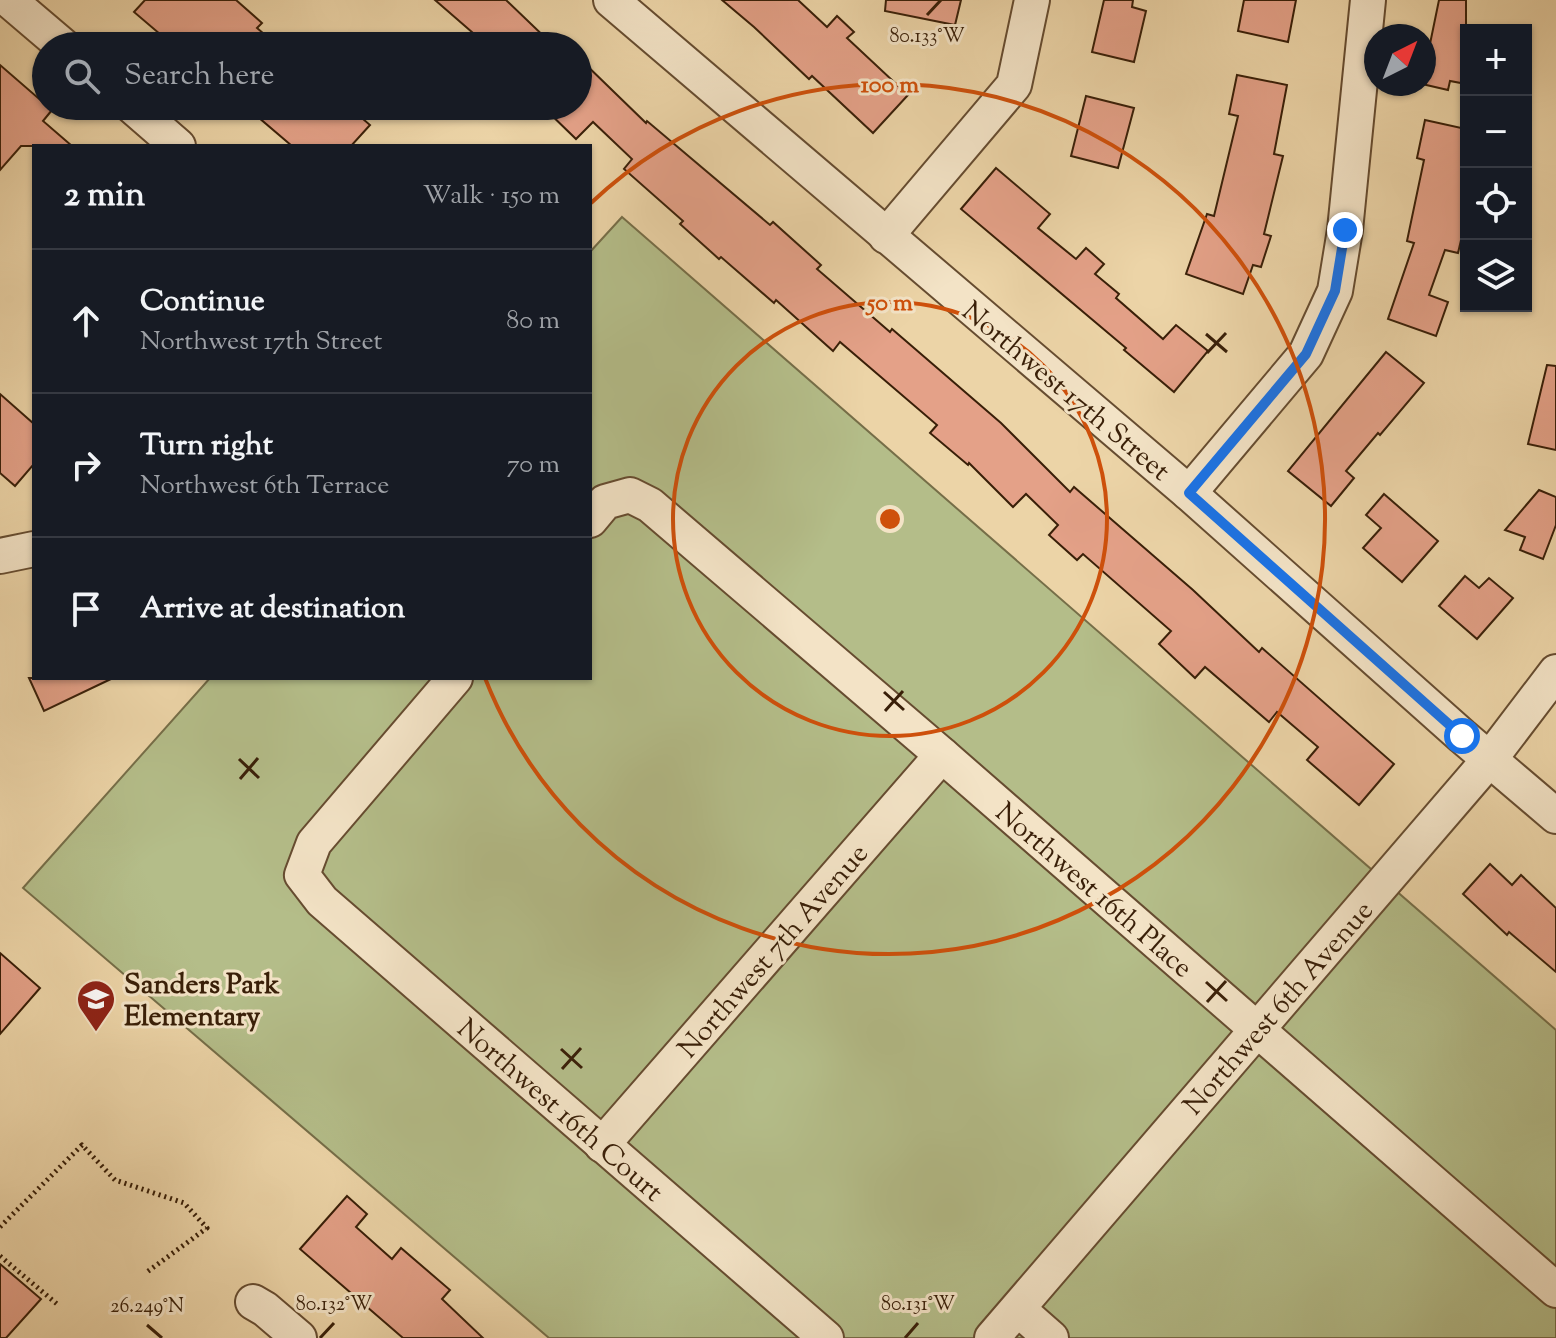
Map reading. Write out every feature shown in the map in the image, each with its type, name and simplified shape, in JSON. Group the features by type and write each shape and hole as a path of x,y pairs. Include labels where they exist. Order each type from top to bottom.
{"street":[{"path":"9,0 47,32"},
{"name":"Northwest 17th Street","path":"611,0 1189,493 1556,816"},
{"path":"886,236 1014,85 1032,0"},
{"path":"1189,493 1306,354 1335,291 1345,230 1368,0"},
{"path":"148,120 176,144"},
{"name":"Northwest 16th Place","path":"592,518 605,502 630,495 650,505 1556,1290"},
{"path":"0,556 32,549"},
{"name":"Northwest 6th Avenue","path":"992,1338 1489,760 1556,672"},
{"name":"Northwest 16th Court","path":"453,680 314,843 302,875 322,901 826,1338"},
{"name":"Northwest 7th Avenue","path":"602,1145 942,755"},
{"path":"253,1302 299,1338"},
{"path":"1018,1309 1051,1338"}],"path":[{"path":"0,1227 82,1145 115,1180 184,1203 207,1228 147,1272"},
{"path":"0,1256 57,1304"}],"green space":[{"path":"622,217 1556,1030 1556,1338 549,1338 23,888 208,680 592,680 592,250"}],"building":[{"path":"145,0 236,0 262,23 257,28 262,32 158,32 134,12"},
{"path":"435,0 506,0 539,32 472,32"},
{"path":"722,0 798,0 827,27 837,16 854,32 847,38 908,95 873,133 812,76 809,79"},
{"path":"886,0 961,0 955,25 885,11"},
{"path":"1104,0 1133,0 1132,7 1146,11 1134,62 1092,52"},
{"path":"1244,0 1296,0 1288,42 1238,31"},
{"path":"1439,0 1466,0 1466,24 1460,24 1460,83 1450,81 1448,90 1436,87 1434,24"},
{"path":"0,65 32,93 32,120 44,120 70,144 21,146 0,170"},
{"path":"592,71 646,123 770,225 773,222 821,265 817,269 1001,423 1070,492 1074,487 1259,652 1262,648 1394,764 1359,805 1307,760 1318,747 1277,712 1269,722 1205,667 1195,678 1159,644 1171,631 1083,554 1077,560 1049,535 1058,525 1026,494 1013,507 969,463 930,433 937,425 840,342 833,351 776,300 774,303 721,257 719,259 680,224 683,221 624,169 632,159 593,122 576,139 556,120 592,120"},
{"path":"1237,75 1287,85 1274,154 1283,156 1264,234 1271,236 1261,267 1253,265 1243,294 1186,274 1207,214 1214,216 1238,116 1229,114"},
{"path":"1086,96 1134,108 1118,168 1071,156"},
{"path":"261,120 364,120 370,125 353,144 290,144"},
{"path":"1425,120 1460,128 1460,244 1458,253 1445,250 1429,295 1448,302 1436,336 1388,319 1414,243 1407,241 1424,160 1417,158"},
{"path":"996,168 1050,214 1038,228 1076,259 1086,248 1104,264 1095,274 1119,294 1116,298 1163,339 1176,325 1208,351 1174,392 961,209"},
{"path":"1386,352 1424,383 1346,471 1354,478 1331,506 1288,471"},
{"path":"1547,365 1556,366 1556,450 1528,444"},
{"path":"0,394 32,422 32,466 15,486 0,473"},
{"path":"1539,490 1556,497 1556,525 1543,559 1520,550 1525,537 1505,530"},
{"path":"1384,494 1438,541 1402,582 1363,548 1381,528 1366,515"},
{"path":"1465,576 1479,588 1489,578 1513,598 1477,639 1439,606"},
{"path":"29,678 109,680 44,711"},
{"path":"1490,864 1512,885 1521,875 1556,908 1556,972 1509,932 1507,935 1463,894"},
{"path":"0,953 40,988 0,1034"},
{"path":"347,1196 367,1214 356,1227 392,1259 401,1248 450,1290 442,1299 483,1338 403,1338 300,1249"},
{"path":"0,1264 41,1299 6,1338 0,1338"}],"place":[{"name":"Sanders Park Elementary","path":"96,1033"}],"route":[{"path":"1345,230 1335,291 1306,354 1189,493 1462,736"}]}
